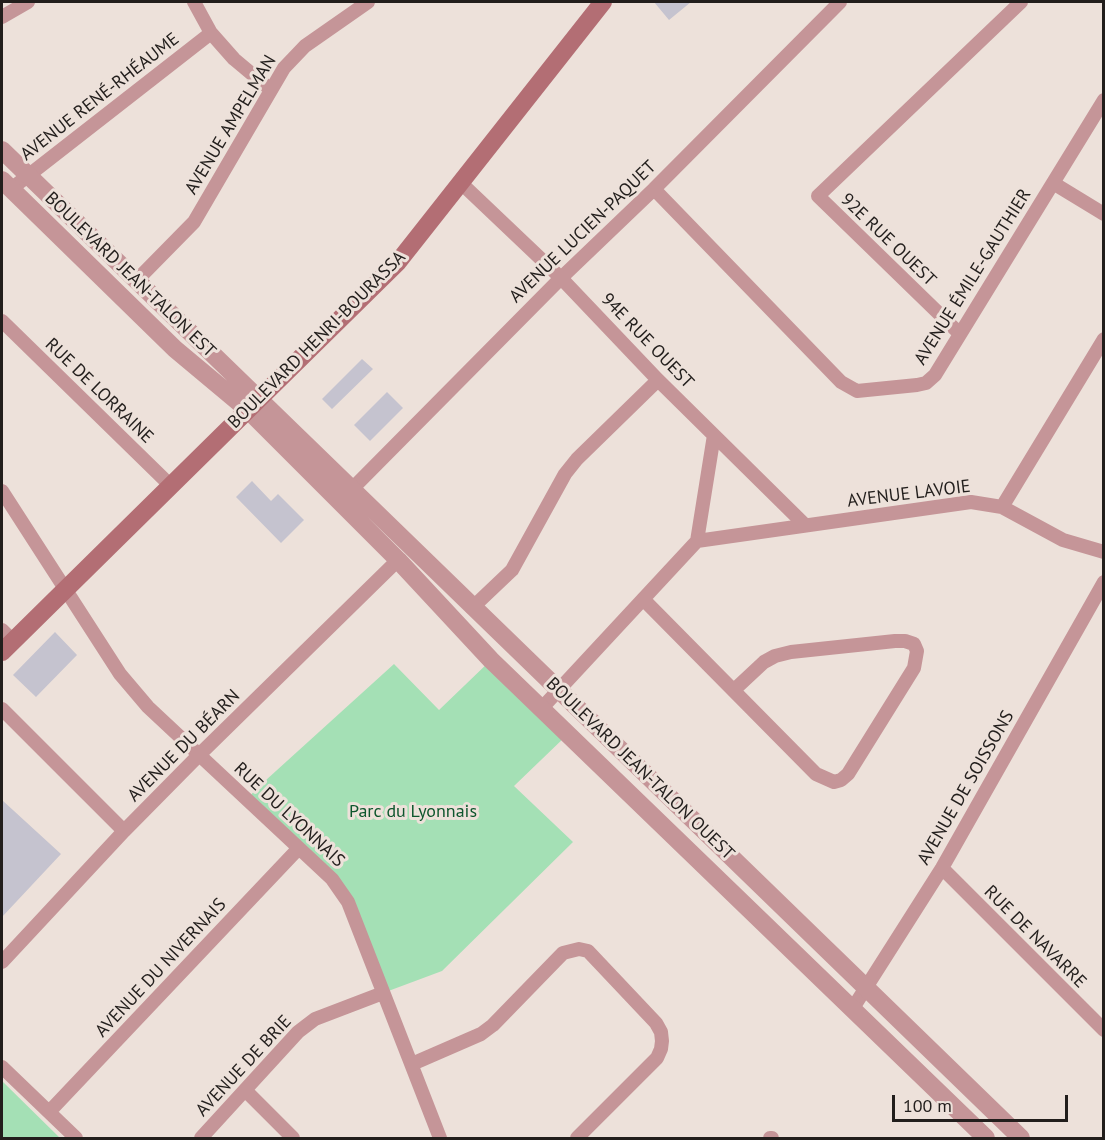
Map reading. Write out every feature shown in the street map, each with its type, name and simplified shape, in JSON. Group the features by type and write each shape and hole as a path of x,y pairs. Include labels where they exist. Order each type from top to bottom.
{"main road":[{"name":"BOULEVARD HENRI-BOURASSA","path":"5,641 66,589 398,262 603,2"}],"street":[{"path":"2,17 28,2"},
{"path":"194,2 211,33 234,59 271,90"},
{"name":"AVENUE AMPELMAN","path":"137,280 194,222 284,68 305,46 368,2"},
{"name":"AVENUE LUCIEN-PAQUET","path":"351,490 840,2"},
{"name":"92E RUE OUEST","path":"960,334 818,196 1021,2"},
{"name":"AVENUE RENÉ-RHÉAUME","path":"6,184 27,175 211,33"},
{"name":"AVENUE ÉMILE-GAUTHIER","path":"654,189 832,374 849,387 857,391 926,383 934,375 960,334 1104,100"},
{"name":"BOULEVARD JEAN-TALON EST","path":"2,150 137,280 253,405"},
{"name":"94E RUE OUEST","path":"461,183 561,278 658,380 805,525"},
{"path":"1053,183 1104,214"},
{"name":"BOULEVARD JEAN-TALON EST","path":"6,184 175,349 253,405"},
{"name":"RUE DE LORRAINE","path":"2,321 171,486"},
{"path":"1104,339 1002,507 1063,540 1104,552"},
{"path":"472,608 512,570 565,474 577,459 658,380"},
{"name":"BOULEVARD JEAN-TALON OUEST","path":"253,405 351,490 1021,1138"},
{"name":"BOULEVARD JEAN-TALON OUEST","path":"253,405 491,660 986,1138"},
{"path":"540,709 697,541 714,435"},
{"name":"RUE DU LYONNAIS","path":"2,490 120,674 148,707 332,879 348,902 440,1138"},
{"name":"AVENUE LAVOIE","path":"697,541 971,502 1002,507"},
{"name":"AVENUE DU BÉARN","path":"2,962 124,831 398,560"},
{"name":"AVENUE DE SOISSONS","path":"853,1008 942,868 1104,582"},
{"path":"643,599 816,774 834,782 848,774 914,668 917,651 914,644 895,640 791,652 775,656 764,662 734,690"},
{"path":"2,709 124,831"},
{"name":"AVENUE DU NIVERNAIS","path":"49,1113 298,849"},
{"name":"RUE DE NAVARRE","path":"942,868 1104,1030"},
{"path":"412,1064 481,1034 493,1025 563,954 579,949 588,951 656,1023 662,1041 657,1058 577,1138"},
{"name":"AVENUE DE BRIE","path":"201,1138 298,1032 315,1019 383,993"},
{"path":"2,1067 76,1138"},
{"path":"244,1090 293,1138"}],"green space":[{"name":"Parc du Lyonnais","path":"491,660 567,735 514,786 573,842 442,971 383,993 348,902 246,801 255,790 394,664 439,710"},
{"path":"2,1081 60,1138 2,1138"}],"building":[{"path":"654,2 691,2 669,20"},
{"path":"362,359 373,369 332,409 322,399"},
{"path":"387,392 403,408 370,441 354,425"},
{"path":"252,481 271,501 278,494 304,520 281,543 236,497"},
{"path":"55,632 77,655 36,697 13,675"},
{"path":"2,800 61,854 2,917"}]}
